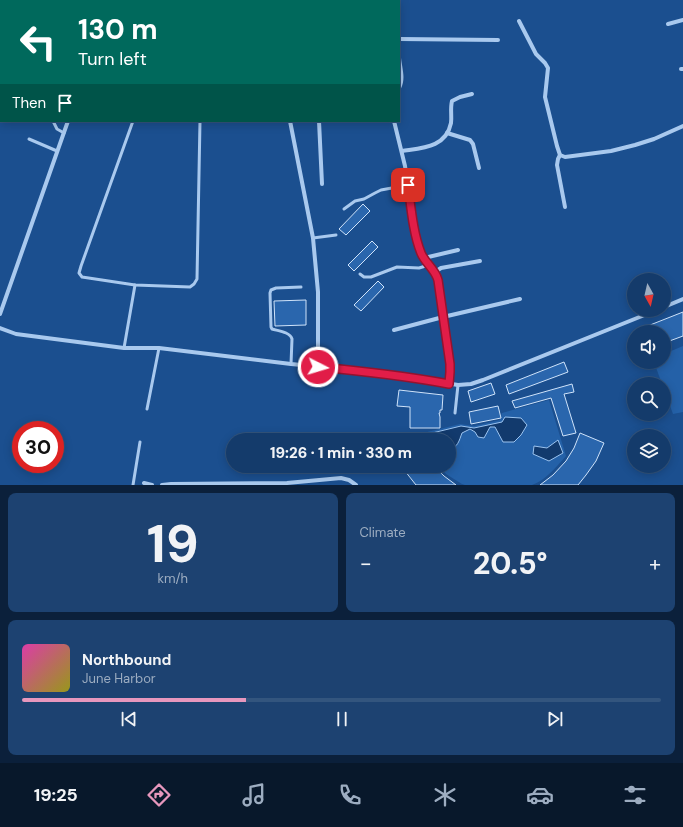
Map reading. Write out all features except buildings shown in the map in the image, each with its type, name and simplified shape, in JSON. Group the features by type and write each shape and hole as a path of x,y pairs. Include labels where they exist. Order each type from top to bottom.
{"street":[{"path":"668,24 683,20"},
{"path":"519,21 536,54 546,63 548,68 546,97 560,155 557,165 565,207"},
{"path":"400,39 498,40"},
{"path":"400,65 402,78 400,86"},
{"path":"402,151 435,145 443,138 449,129 451,122 452,101 472,94"},
{"path":"0,314 68,122"},
{"path":"290,122 313,238 318,292 318,367"},
{"path":"319,122 322,184"},
{"path":"394,122 402,151 419,245 424,258 435,272 438,280 450,364 449,384"},
{"path":"560,155 565,157 611,151 654,139 683,126"},
{"path":"446,133 470,140 473,144 479,168"},
{"path":"424,258 458,250"},
{"path":"435,272 441,268 480,261"},
{"path":"394,330 443,317 520,300"},
{"path":"671,304 683,300"},
{"path":"0,328 16,334 124,348 159,348 318,367 376,372 449,384 466,385 483,380 640,317"},
{"path":"162,485 287,483 341,478 349,480 356,485"},
{"path":"144,483 152,485"}],"lane":[{"path":"54,122 57,129 64,133"},
{"path":"133,122 81,266 80,273 82,278 135,285 190,287 197,279 200,122"},
{"path":"29,139 57,152"},
{"path":"344,209 355,201 364,199 375,192 408,185"},
{"path":"313,238 336,236"},
{"path":"360,274 364,277 370,277 397,267 415,268 429,265"},
{"path":"124,348 135,285"},
{"path":"292,364 291,336 272,329 270,324 270,293 271,290 276,288 301,288"},
{"path":"147,409 159,348"},
{"path":"455,413 458,385"},
{"path":"133,485 140,442"}],"shaded area":[{"path":"683,346 683,412 673,414 671,408 671,377 659,377 657,369 671,369 671,351"},
{"path":"549,400 566,456 546,477 532,485 465,485 446,474 445,473 456,473 456,433 423,433 460,424 474,426 500,420 502,413"},
{"path":"505,417 521,418 527,425 521,435 514,442 503,442 495,427 490,427 484,438 478,437 475,432 470,429 462,433 456,445 456,433 432,433 461,426 474,428 502,422"},
{"path":"558,440 563,453 549,461 533,454 534,446 547,448"}],"route":[{"path":"318,367 376,372 449,384 450,364 438,280 435,272 424,258 419,245 414,225 408,185"}]}
